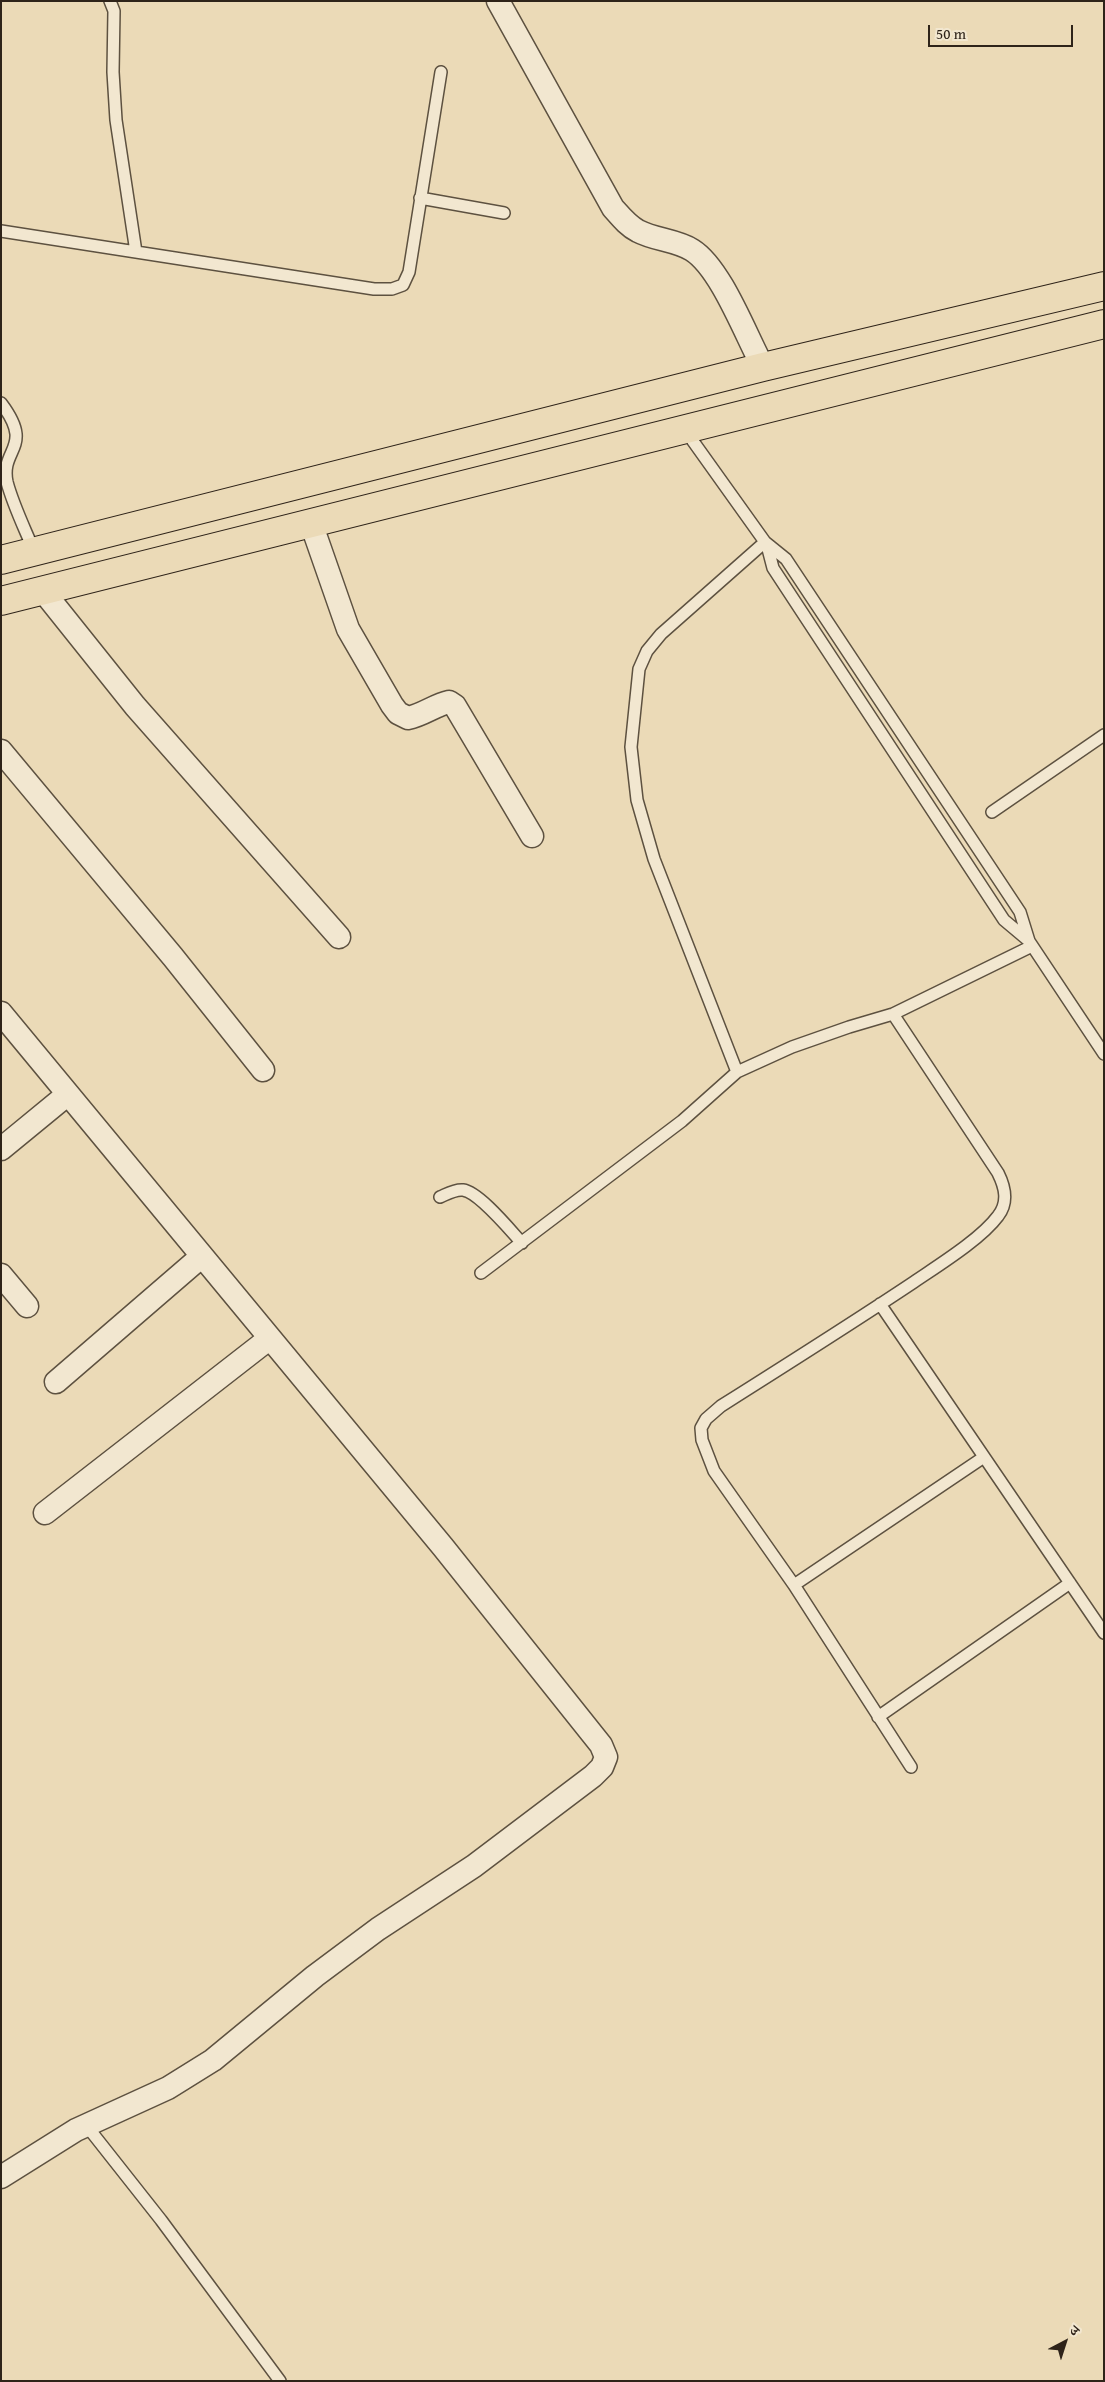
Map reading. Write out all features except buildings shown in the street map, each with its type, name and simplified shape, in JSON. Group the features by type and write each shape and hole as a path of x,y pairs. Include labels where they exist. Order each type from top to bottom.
{"highway":[{"path":"1,560 762,367 1104,286"},
{"path":"1,601 1104,324"}],"street":[{"path":"498,1 613,208 624,221 639,232 692,250 708,265 724,291 762,367"},
{"path":"311,523 348,629 392,705 398,713 408,718 443,703 450,702 455,706 532,836"},
{"path":"43,590 135,706 339,937"},
{"path":"1,751 173,957 263,1070"},
{"path":"1,1013 443,1547 601,1745 606,1757 602,1767 593,1776 534,1823 474,1866 378,1929 315,1976 213,2060 168,2088 86,2125 1,2177"},
{"path":"1,1149 68,1094"},
{"path":"56,1382 202,1256"},
{"path":"1,1275 27,1306"},
{"path":"45,1513 270,1338"}],"lane":[{"path":"110,1 114,11 113,62 116,120 136,252"},
{"path":"1,231 364,288 392,289 402,285 408,272 441,72"},
{"path":"420,198 504,213"},
{"path":"1,403 16,425 17,438 6,470 7,482 34,551"},
{"path":"684,428 766,543 786,559 1020,912 1031,943 1104,1054"},
{"path":"766,543 774,568 1004,920 1031,943"},
{"path":"737,1072 654,859 637,800 631,747 639,669 647,651 661,634 766,543"},
{"path":"992,812 1104,735"},
{"path":"480,1273 682,1121 737,1072 792,1047 893,1014 1031,943"},
{"path":"893,1014 998,1173 1004,1186 1005,1200 999,1216 978,1236 880,1304 721,1406 706,1419 701,1428 702,1440 714,1471 794,1585 911,1767"},
{"path":"440,1197 452,1191 463,1190 474,1196 522,1243"},
{"path":"880,1304 1104,1632"},
{"path":"794,1585 984,1457"},
{"path":"878,1717 1070,1584"},
{"path":"86,2125 161,2220 280,2381"}]}
